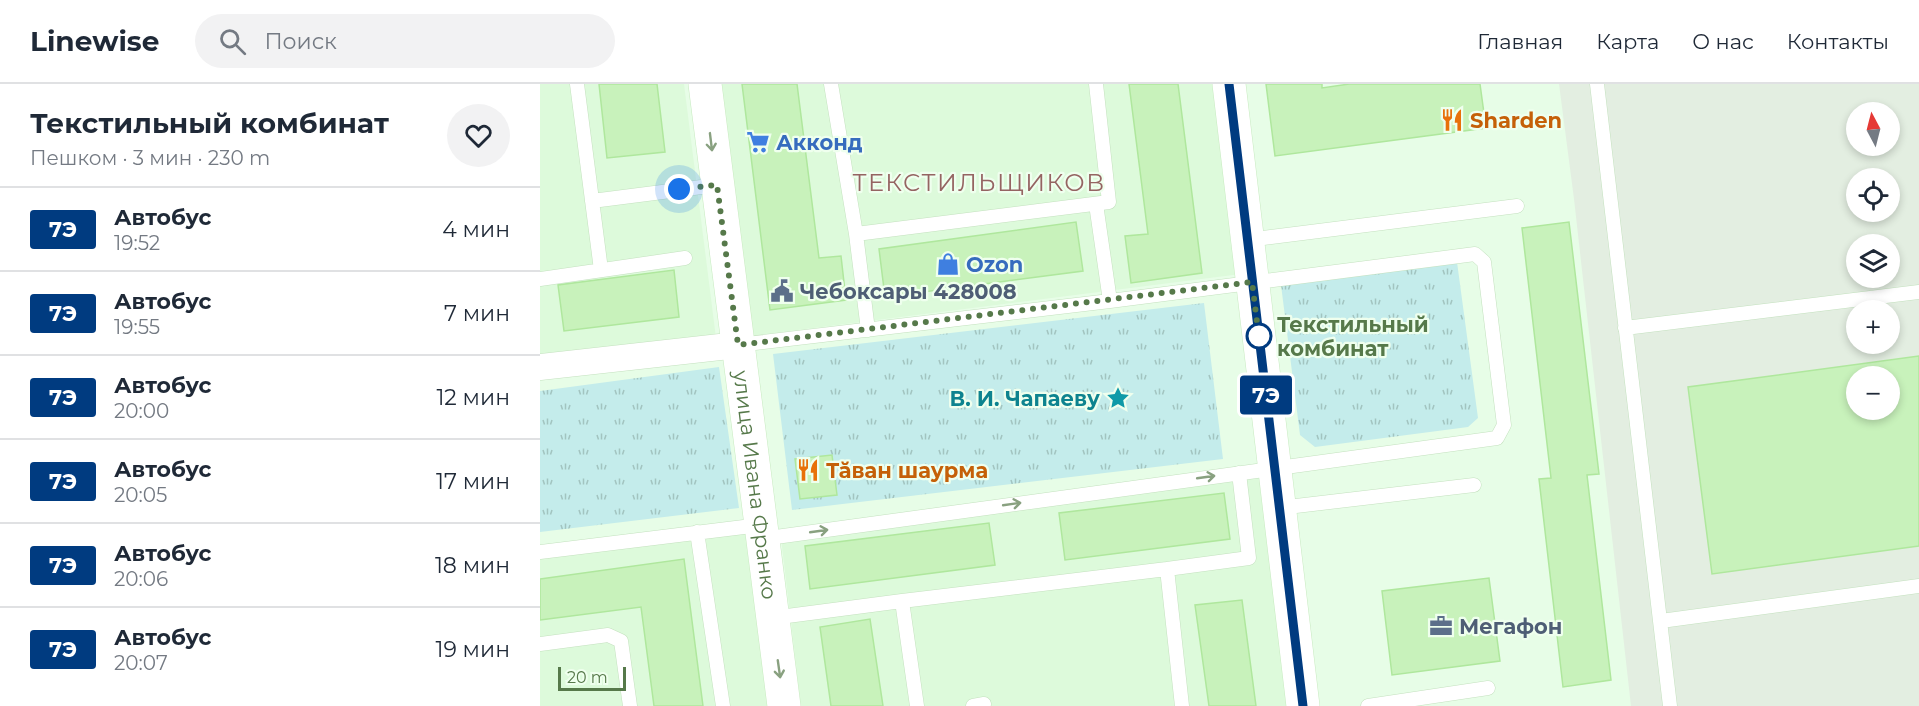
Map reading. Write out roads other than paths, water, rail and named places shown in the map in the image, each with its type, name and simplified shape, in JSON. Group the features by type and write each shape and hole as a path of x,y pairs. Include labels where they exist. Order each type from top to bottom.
{"street":[{"name":"улица Ивана Франко","path":"705,84 760,532 784,706"},
{"path":"1229,84 1303,706"},
{"path":"540,366 738,345"}],"lane":[{"path":"577,84 601,270"},
{"path":"831,84 856,234 868,330"},
{"path":"856,234 1108,202 1096,84"},
{"path":"1597,84 1670,706"},
{"path":"592,201 717,185"},
{"path":"1096,204 1110,301"},
{"path":"1247,240 1517,206"},
{"path":"540,552 697,532 760,532 1239,473 1497,438 1504,425 1484,262 1475,254 1110,301 738,345"},
{"path":"540,279 685,258"},
{"path":"1625,328 1919,292"},
{"path":"772,618 1249,558 1239,473"},
{"path":"1279,508 1474,485"},
{"path":"697,532 723,706"},
{"path":"1167,569 1182,706"},
{"path":"1661,621 1919,586"},
{"path":"902,601 917,706"},
{"path":"540,644 608,636 621,641 630,706"},
{"path":"1368,706 1488,688"}],"place":[{"name":"Sharden","path":"1452,120"},
{"name":"Акконд","path":"758,142"},
{"name":"Ozon","path":"948,264"},
{"name":"Чебоксары 428008","path":"782,291"},
{"name":"Текстильный комбинат","path":"1259,336"},
{"name":"В. И. Чапаеву","path":"1118,398"},
{"name":"Тӑван шаурма","path":"808,470"},
{"name":"Мегафон","path":"1441,626"}],"district":[{"name":"ТЕКСТИЛЬЩИКОВ","path":"979,182"}]}
